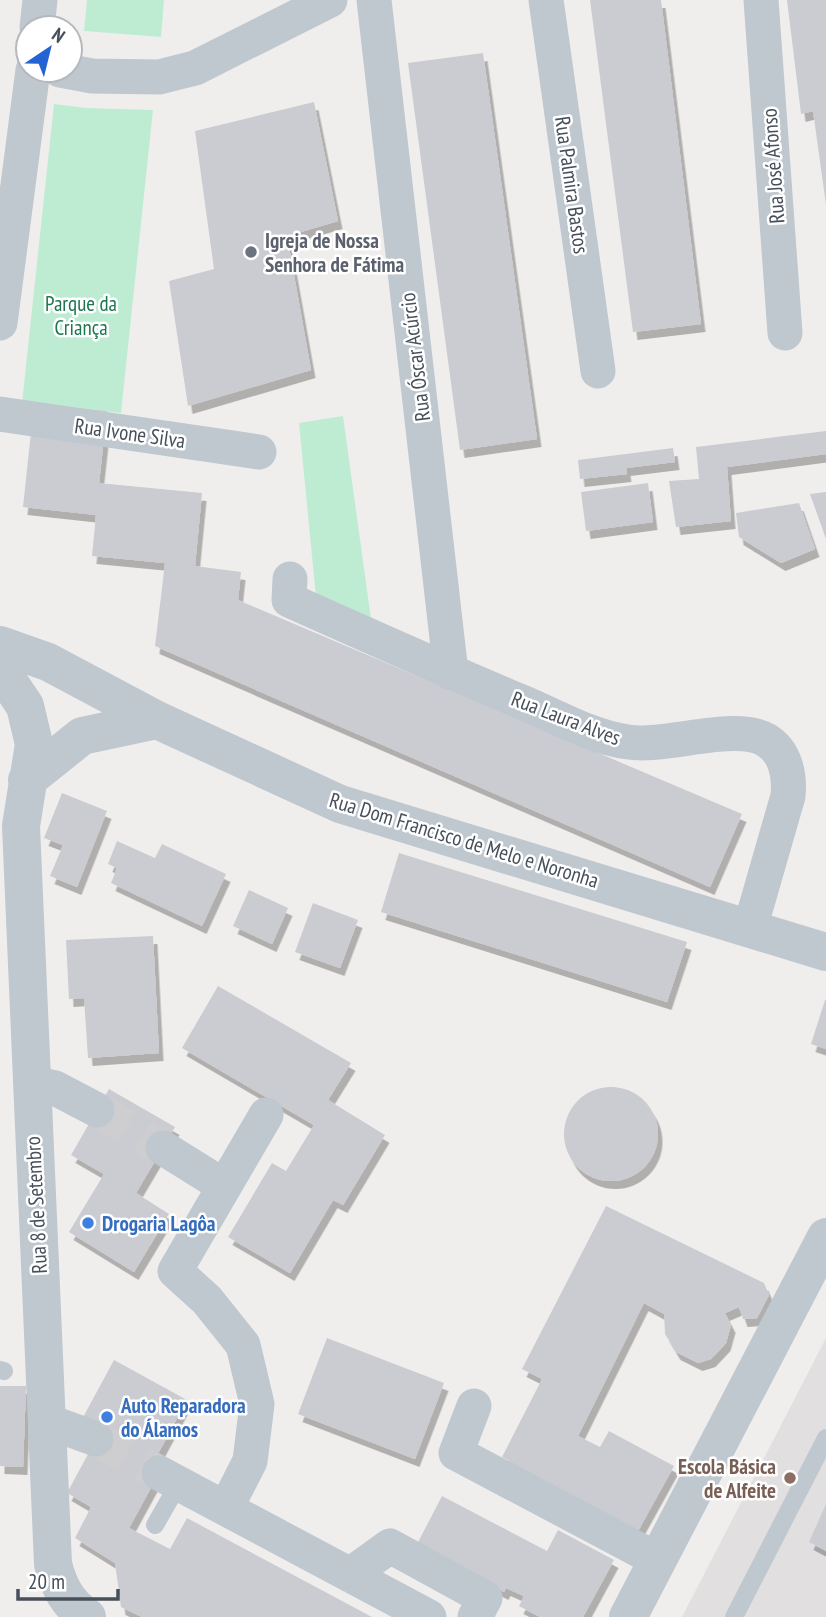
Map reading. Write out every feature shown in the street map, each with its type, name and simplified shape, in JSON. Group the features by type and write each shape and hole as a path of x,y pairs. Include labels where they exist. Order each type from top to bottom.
{"street":[{"path":"84,74 159,77 195,68 330,0"},
{"name":"Rua Óscar Acúrcio","path":"374,0 451,673"},
{"name":"Rua Palmira Bastos","path":"546,0 598,371"},
{"name":"Rua José Afonso","path":"761,0 785,333"},
{"path":"0,323 31,84"},
{"name":"Rua Ivone Silva","path":"0,414 259,452"},
{"name":"Rua Laura Alves","path":"290,579 289,600 451,673 592,731 630,743 749,734 766,740 778,750 786,766 788,796 750,928"},
{"name":"Rua Dom Francisco de Melo e Noronha","path":"0,645 48,662 157,720 340,804 826,952"},
{"name":"Rua 8 de Setembro","path":"0,670 25,706 34,744 21,826 52,1564 60,1588 73,1608 87,1617"},
{"path":"27,780 82,736 157,720"},
{"path":"31,1083 55,1088 97,1110"},
{"path":"226,1508 250,1461 257,1404 243,1345 207,1300 175,1270 266,1115"},
{"path":"163,1149 224,1186"},
{"path":"628,1617 826,1237"},
{"path":"474,1406 456,1453 658,1560"},
{"path":"47,1421 96,1439"},
{"path":"169,1478 429,1617"},
{"path":"350,1575 390,1546 485,1598 475,1617"}],"lane":[{"path":"734,1617 826,1438"},
{"path":"155,1525 169,1478"}],"shaded area":[{"name":"Escola Básica de Alfeite","path":"826,1338 826,1617 682,1617"}],"green space":[{"path":"87,0 164,0 161,37 84,31"},
{"name":"Parque da Criança","path":"54,104 153,110 121,413 22,403"},
{"path":"343,416 371,619 316,597 299,423"}],"building":[{"path":"590,0 661,0 701,324 633,332"},
{"path":"787,0 826,0 826,205 813,111 801,114"},
{"path":"483,53 537,439 460,450 408,63"},
{"name":"Igreja de Nossa Senhora de Fátima","path":"314,102 338,221 287,236 311,370 188,406 169,281 214,269 195,131"},
{"path":"34,404 107,411 99,483 202,493 195,566 241,572 238,600 742,814 710,887 155,646 165,563 92,556 96,515 23,507"},
{"path":"826,431 826,454 727,467 731,521 676,527 669,481 699,479 696,447"},
{"path":"673,448 675,462 626,468 627,474 580,479 578,460"},
{"path":"648,483 653,522 586,531 581,492"},
{"path":"826,492 826,539 810,494"},
{"path":"799,503 815,549 781,563 739,537 736,513"},
{"path":"62,793 107,811 77,887 50,876 63,845 44,838"},
{"path":"117,841 155,858 162,844 226,874 202,926 111,883 117,868 108,864"},
{"path":"399,853 687,942 667,1002 381,912"},
{"path":"249,890 288,908 272,944 233,926"},
{"path":"313,903 358,920 340,968 295,952"},
{"path":"153,936 159,1053 88,1058 84,998 69,999 66,940"},
{"path":"218,986 351,1063 328,1100 385,1135 343,1205 333,1200 290,1273 228,1237 272,1163 286,1171 314,1125 182,1048"},
{"path":"826,1000 826,1049 811,1044"},
{"path":"611,1087 629,1090 644,1101 655,1116 658,1134 655,1152 644,1167 629,1178 611,1181 593,1178 578,1167 567,1152 564,1134 567,1116 578,1101 593,1090"},
{"path":"109,1089 175,1127 136,1193 169,1214 134,1272 69,1232 104,1174 71,1155"},
{"path":"606,1206 764,1283 769,1295 757,1318 743,1319 739,1307 725,1313 731,1325 726,1343 711,1359 698,1363 676,1352 665,1334 664,1314 644,1303 578,1436 600,1447 609,1431 674,1466 638,1531 502,1457 542,1379 522,1369"},
{"path":"327,1338 444,1383 415,1459 298,1414"},
{"path":"114,1360 187,1400 154,1461 159,1473 129,1528 170,1549 187,1518 372,1617 142,1617 121,1607 115,1563 75,1538 91,1507 67,1493 100,1432 81,1421"},
{"path":"0,1386 26,1386 23,1467 0,1466"},
{"path":"442,1496 547,1551 558,1530 614,1560 583,1617 540,1617 519,1606 524,1596 506,1588 504,1592 416,1546"},
{"path":"826,1504 826,1551 809,1542"}],"tunnel":[{"path":"97,1110 163,1148"},
{"path":"96,1439 159,1473"}],"place":[{"name":"Igreja de Nossa Senhora de Fátima","path":"251,252"},
{"name":"Drogaria Lagôa","path":"88,1223"},
{"name":"Auto Reparadora do Álamos","path":"107,1417"},
{"name":"Escola Básica de Alfeite","path":"790,1478"}]}
